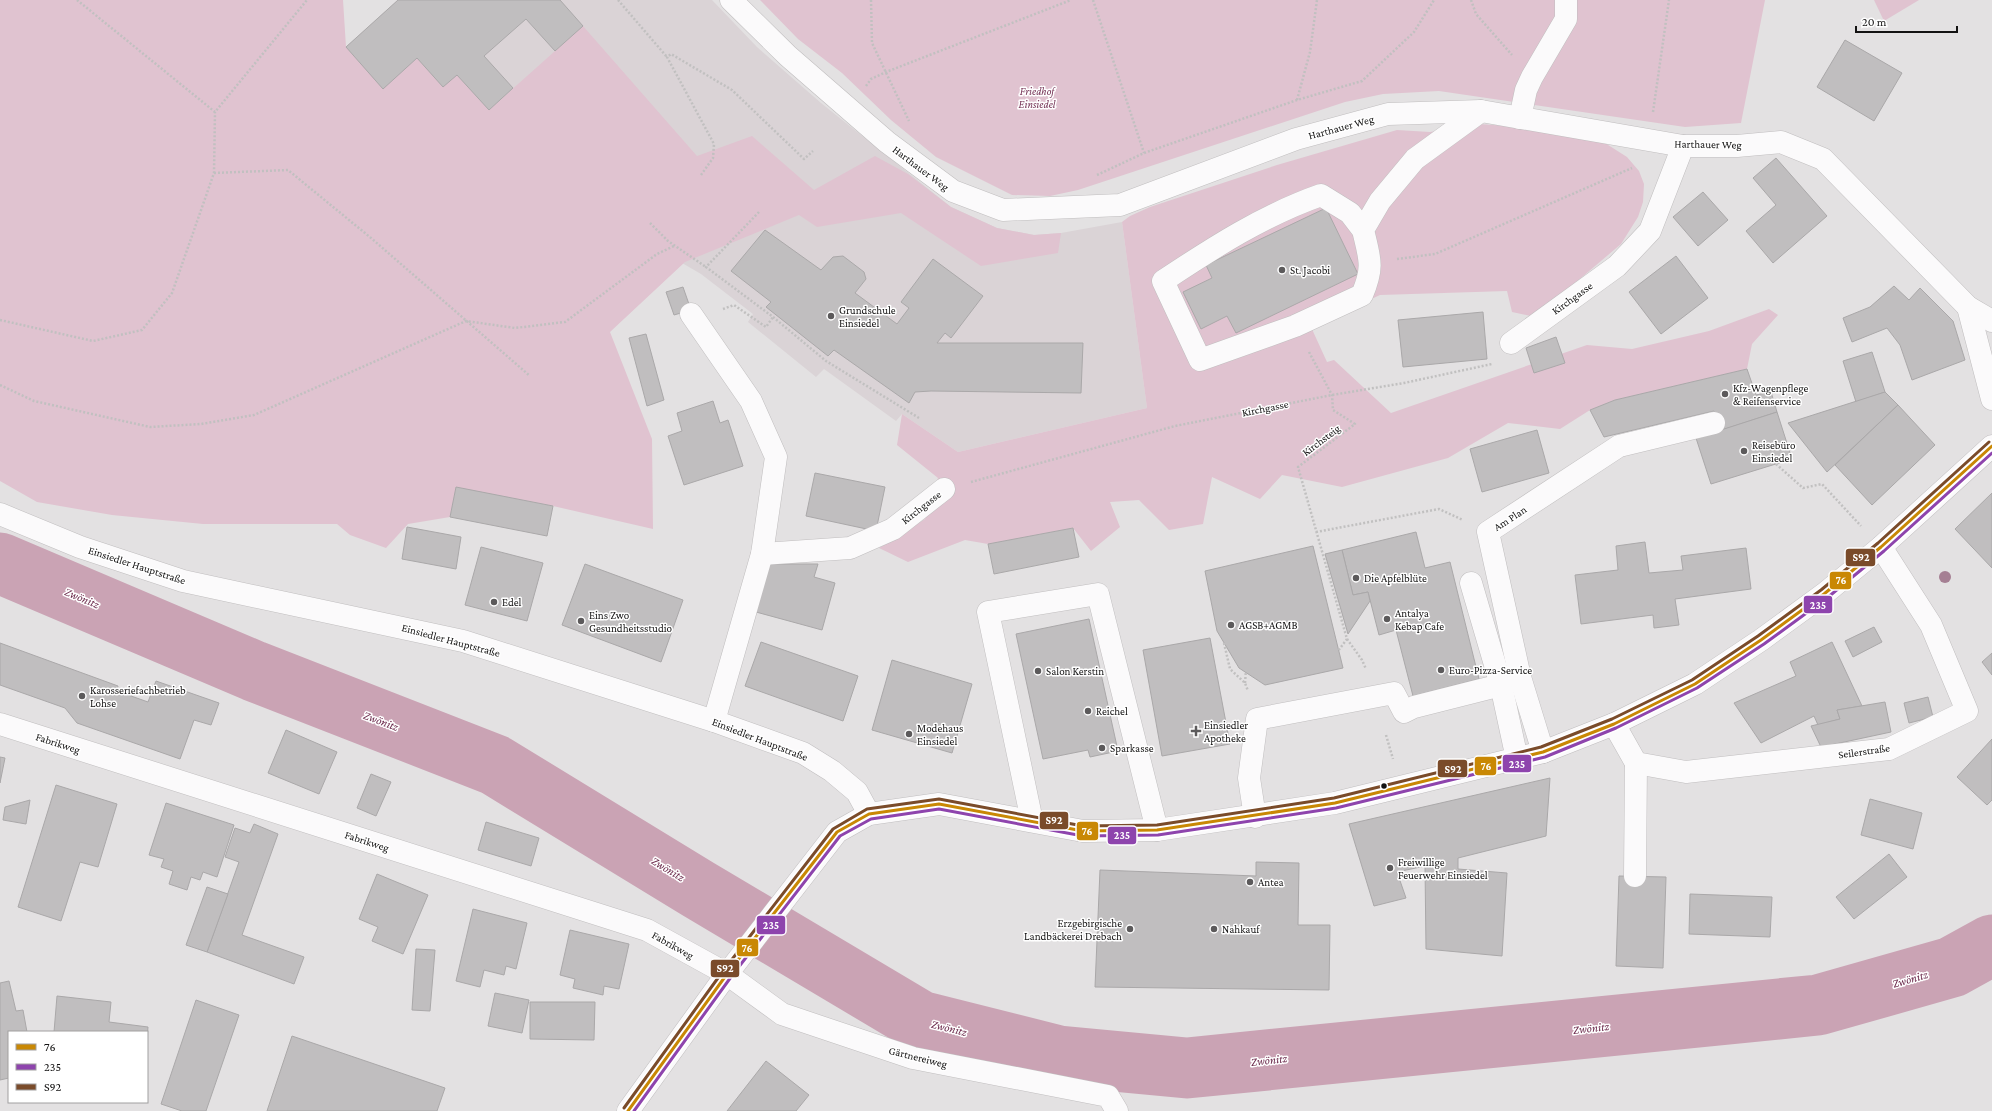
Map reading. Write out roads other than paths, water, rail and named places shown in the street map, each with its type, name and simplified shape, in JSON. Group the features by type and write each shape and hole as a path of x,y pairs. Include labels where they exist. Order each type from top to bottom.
{"street":[{"name":"Harthauer Weg","path":"731,0 788,56 887,142 953,191 1003,210 1120,205 1296,139 1388,114 1481,111 1682,146 1737,146 1781,142 1823,159 1968,307 1992,321"},
{"path":"1520,118 1526,90 1532,77 1566,19 1566,0"},
{"path":"1363,230 1350,213 1321,194 1248,227 1163,281 1200,360 1295,326 1362,295 1369,279 1371,262 1363,230 1380,201 1415,159 1481,111"},
{"name":"Kirchgasse","path":"1511,343 1617,266 1650,231 1682,146"},
{"name":"Harthauer Weg","path":"1968,307 1992,399"},
{"path":"694,317 751,400 776,457 762,554 714,721"},
{"name":"Am Plan","path":"1543,752 1520,677 1488,532 1619,446 1714,423"},
{"path":"628,1111 727,974 837,832 869,814 939,804 1083,831 1157,830 1255,817 1335,803 1543,752 1614,724 1695,684 1734,658 1824,594 1881,547 1992,446"},
{"name":"Kirchgasse","path":"762,554 850,548 893,529 944,490"},
{"name":"Einsiedler Hauptstraße","path":"0,514 80,547 183,581 463,641 714,721 803,753 832,770 857,792 869,814"},
{"name":"Seilerstraße","path":"1636,763 1686,772 1889,749 1967,711 1931,625 1881,547"},
{"path":"1471,582 1501,685 1517,759"},
{"path":"1032,821 988,612 1098,594 1157,830"},
{"path":"1255,817 1249,778 1257,719 1394,693 1404,712 1414,707 1501,685"},
{"name":"Fabrikweg","path":"0,724 647,930 727,974"},
{"path":"1614,724 1636,763 1635,876"},
{"name":"Gärtnereiweg","path":"727,974 782,1014 913,1058 1108,1096 1117,1111"}],"waterway":[{"name":"Zwönitz","path":"0,563 254,671 495,765 698,889 920,1021 1059,1056 1187,1068 1818,1005 1952,967 1992,945"}],"place":[{"name":"St. Jacobi","path":"1282,270"},
{"name":"Grundschule Einsiedel","path":"831,316"},
{"name":"Kfz-Wagenpflege & Reifenservice","path":"1725,394"},
{"name":"Reisebüro Einsiedel","path":"1744,451"},
{"name":"Die Apfelblüte","path":"1356,578"},
{"name":"Edel","path":"494,602"},
{"name":"Antalya Kebap Cafe","path":"1387,619"},
{"name":"Eins Zwo Gesundheitsstudio","path":"581,621"},
{"name":"AGSB+AGMB","path":"1231,625"},
{"name":"Euro-Pizza-Service","path":"1441,670"},
{"name":"Salon Kerstin","path":"1038,671"},
{"name":"Karosseriefachbetrieb Lohse","path":"82,696"},
{"name":"Reichel","path":"1088,711"},
{"name":"Einsiedler Apotheke","path":"1196,731"},
{"name":"Modehaus Einsiedel","path":"909,734"},
{"name":"Sparkasse","path":"1102,748"},
{"name":"Freiwillige Feuerwehr Einsiedel","path":"1390,868"},
{"name":"Antea","path":"1250,882"},
{"name":"Erzgebirgische Landbäckerei Drebach","path":"1130,929"},
{"name":"Nahkauf","path":"1214,929"}],"park label":[{"name":"Friedhof Einsiedel","path":"1037,97"}]}
